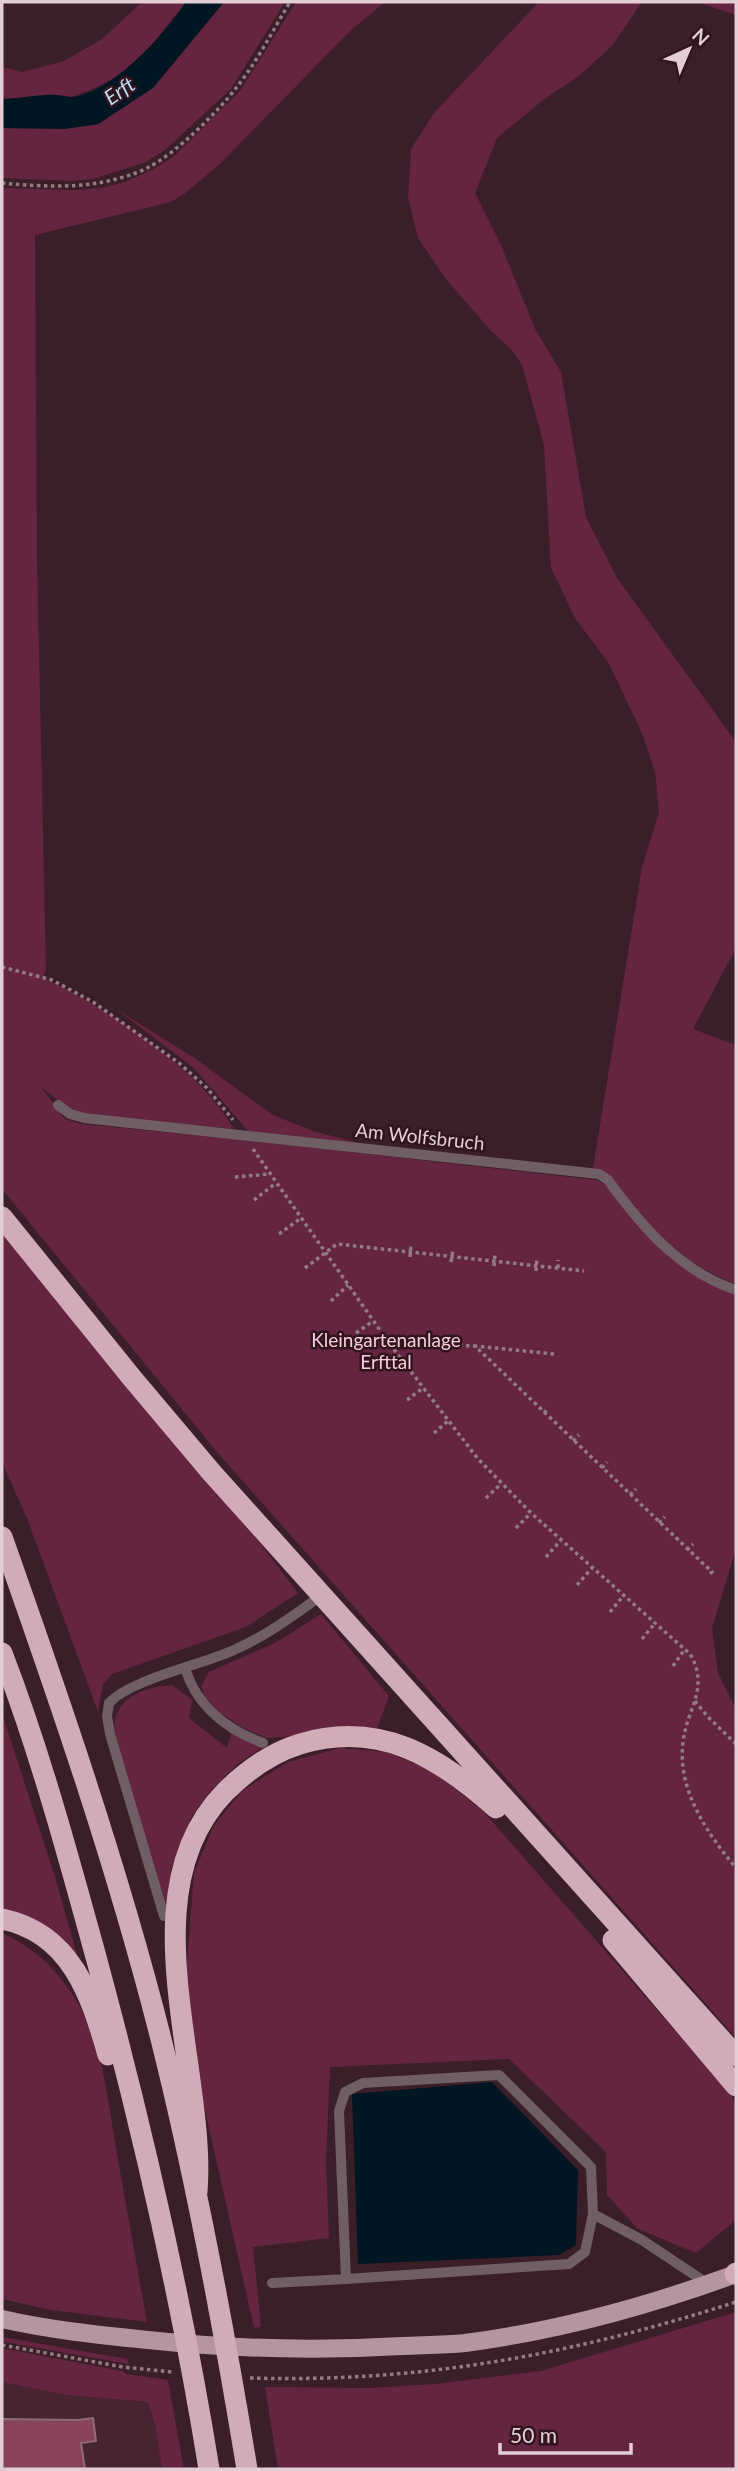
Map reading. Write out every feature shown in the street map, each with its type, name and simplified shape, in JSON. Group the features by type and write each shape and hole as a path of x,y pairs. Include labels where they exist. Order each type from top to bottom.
{"highway":[{"path":"2,1217 186,1442 736,2056"},
{"path":"2,1537 53,1682 110,1862 159,2033 197,2192 247,2469"},
{"path":"2,1653 73,1872 152,2174 178,2293 209,2469"},
{"path":"197,2192 198,2141 182,2038 175,1960 182,1872 193,1837 215,1802 231,1786 250,1769 270,1757 285,1749 319,1739 342,1736 388,1741 411,1749 476,1790 522,1835 736,2086"},
{"path":"2,1919 34,1930 50,1941 65,1955 83,1982 102,2034 128,2133 152,2174"}],"main road":[{"path":"2,2319 51,2330 194,2345 331,2351 464,2343 608,2315 736,2274"}],"lane":[{"name":"Am Wolfsbruch","path":"58,1105 70,1114 84,1118 599,1174 608,1180 651,1234 677,1258 706,1277 736,1290"},
{"path":"164,1916 110,1734 107,1716 109,1703 126,1690 232,1651 268,1634 322,1595"},
{"path":"185,1668 190,1685 204,1705 223,1723 245,1737 263,1743"},
{"path":"272,2283 346,2279 569,2264 585,2252 593,2214 591,2167 499,2075 362,2083 345,2092 339,2111 346,2279"},
{"path":"593,2214 642,2240 708,2284"}],"path":[{"path":"2,183 71,186 98,183 123,177 149,166 168,154 236,89 290,2"},
{"path":"2,967 52,980 71,989 196,1077 244,1135 389,1343 501,1484 685,1649 695,1662 698,1690 683,1741 684,1770 695,1810 736,1868"},
{"path":"235,1177 270,1174"},
{"path":"254,1200 276,1183"},
{"path":"279,1234 300,1218"},
{"path":"369,1241 369,1247"},
{"path":"305,1268 337,1244 410,1255 584,1271"},
{"path":"410,1255 411,1245"},
{"path":"452,1259 453,1250"},
{"path":"494,1264 495,1254"},
{"path":"536,1268 537,1258"},
{"path":"558,1261 558,1268"},
{"path":"331,1301 348,1285"},
{"path":"356,1333 373,1321"},
{"path":"389,1343 474,1346 555,1354"},
{"path":"474,1346 602,1468 653,1521 659,1522 681,1547 712,1572 708,1576"},
{"path":"382,1366 398,1354"},
{"path":"407,1400 423,1388"},
{"path":"536,1413 549,1408"},
{"path":"433,1433 449,1421"},
{"path":"573,1441 579,1435"},
{"path":"565,1441 569,1436"},
{"path":"602,1468 607,1462"},
{"path":"593,1468 597,1464"},
{"path":"486,1498 501,1484"},
{"path":"626,1494 635,1489"},
{"path":"516,1528 531,1513"},
{"path":"659,1522 665,1517"},
{"path":"546,1558 561,1540"},
{"path":"687,1550 693,1544"},
{"path":"577,1585 592,1568"},
{"path":"610,1612 624,1595"},
{"path":"642,1639 656,1622"},
{"path":"673,1666 685,1649"},
{"path":"695,1701 736,1744"},
{"path":"2,2345 123,2367"}],"shaded area":[{"path":"2,2382 66,2395 148,2402 155,2425 162,2469 2,2469"}],"green space":[{"path":"142,2 186,2 149,48 120,75 72,97 55,95 2,99 2,67 22,72 64,61 102,39"},
{"path":"224,2 285,2 231,89 165,150 146,162 93,179 72,181 2,178 2,128 65,129 98,124 153,88"},
{"name":"Kleingartenanlage Erfttal","path":"296,2 385,2 350,31 220,164 184,194 171,202 35,235 37,560 46,969 43,978 87,1001 159,1049 199,1084 218,1105 234,1129 86,1116 68,1108 41,1087 65,1119 82,1124 597,1180 607,1186 647,1234 736,1294 736,1549 712,1628 718,1673 736,1709 736,2038 216,1451 2,1189 2,188 101,188 125,182 173,157 240,91"},
{"path":"532,2 642,2 612,46 579,76 543,100 497,138 475,193 502,247 535,329 561,372 586,517 617,578 736,742 736,948 693,1029 736,1045 736,1284 693,1262 669,1244 611,1181 593,1168 642,867 659,812 655,772 642,733 608,662 575,618 551,568 544,445 522,365 511,349 491,331 445,278 418,238 408,197 411,149 434,113 538,3"},
{"path":"697,2 736,2 736,15"},
{"path":"116,1009 193,1057 273,1115 313,1131 359,1143 248,1131 194,1068"},
{"path":"2,1230 124,1384 255,1537 298,1593 246,1627 112,1674 103,1684 98,1712 28,1521 2,1462"},
{"path":"321,1614 389,1696 376,1731 266,1738 218,1712 205,1697 201,1686 209,1672 275,1643"},
{"path":"172,1685 192,1700 189,1718 227,1748 231,1733 262,1748 239,1763 213,1788 192,1816 171,1869 166,1908 114,1729 119,1709 132,1696 151,1688"},
{"path":"2,1713 56,1880 77,1955 67,1945 2,1912"},
{"path":"340,1748 386,1752 433,1771 484,1812 732,2096 736,2106 736,2220 696,2253 638,2229 607,2195 606,2152 509,2059 330,2067 326,2161 329,2238 253,2247 261,2327 254,2328 193,2057 186,1975 194,1873 214,1825 243,1790 288,1762"},
{"path":"2,1933 33,1952 58,1975 73,1995 91,2032 107,2093 147,2322 50,2310 2,2299"},
{"path":"736,2312 736,2469 278,2469 265,2387 370,2388 434,2384 541,2371"},
{"path":"2,2337 128,2359 128,2364 2,2342"},
{"path":"2,2348 168,2380 184,2469 162,2469 155,2425 148,2402 66,2395 2,2382"}],"water":[{"name":"Erft","path":"186,2 224,2 153,88 98,124 65,129 2,128 2,99 49,95 72,97 104,85 151,45"},
{"path":"492,2082 578,2170 576,2245 559,2255 358,2264 352,2094"}],"building":[{"path":"93,2418 96,2441 81,2443 85,2469 2,2469 2,2419"}]}
